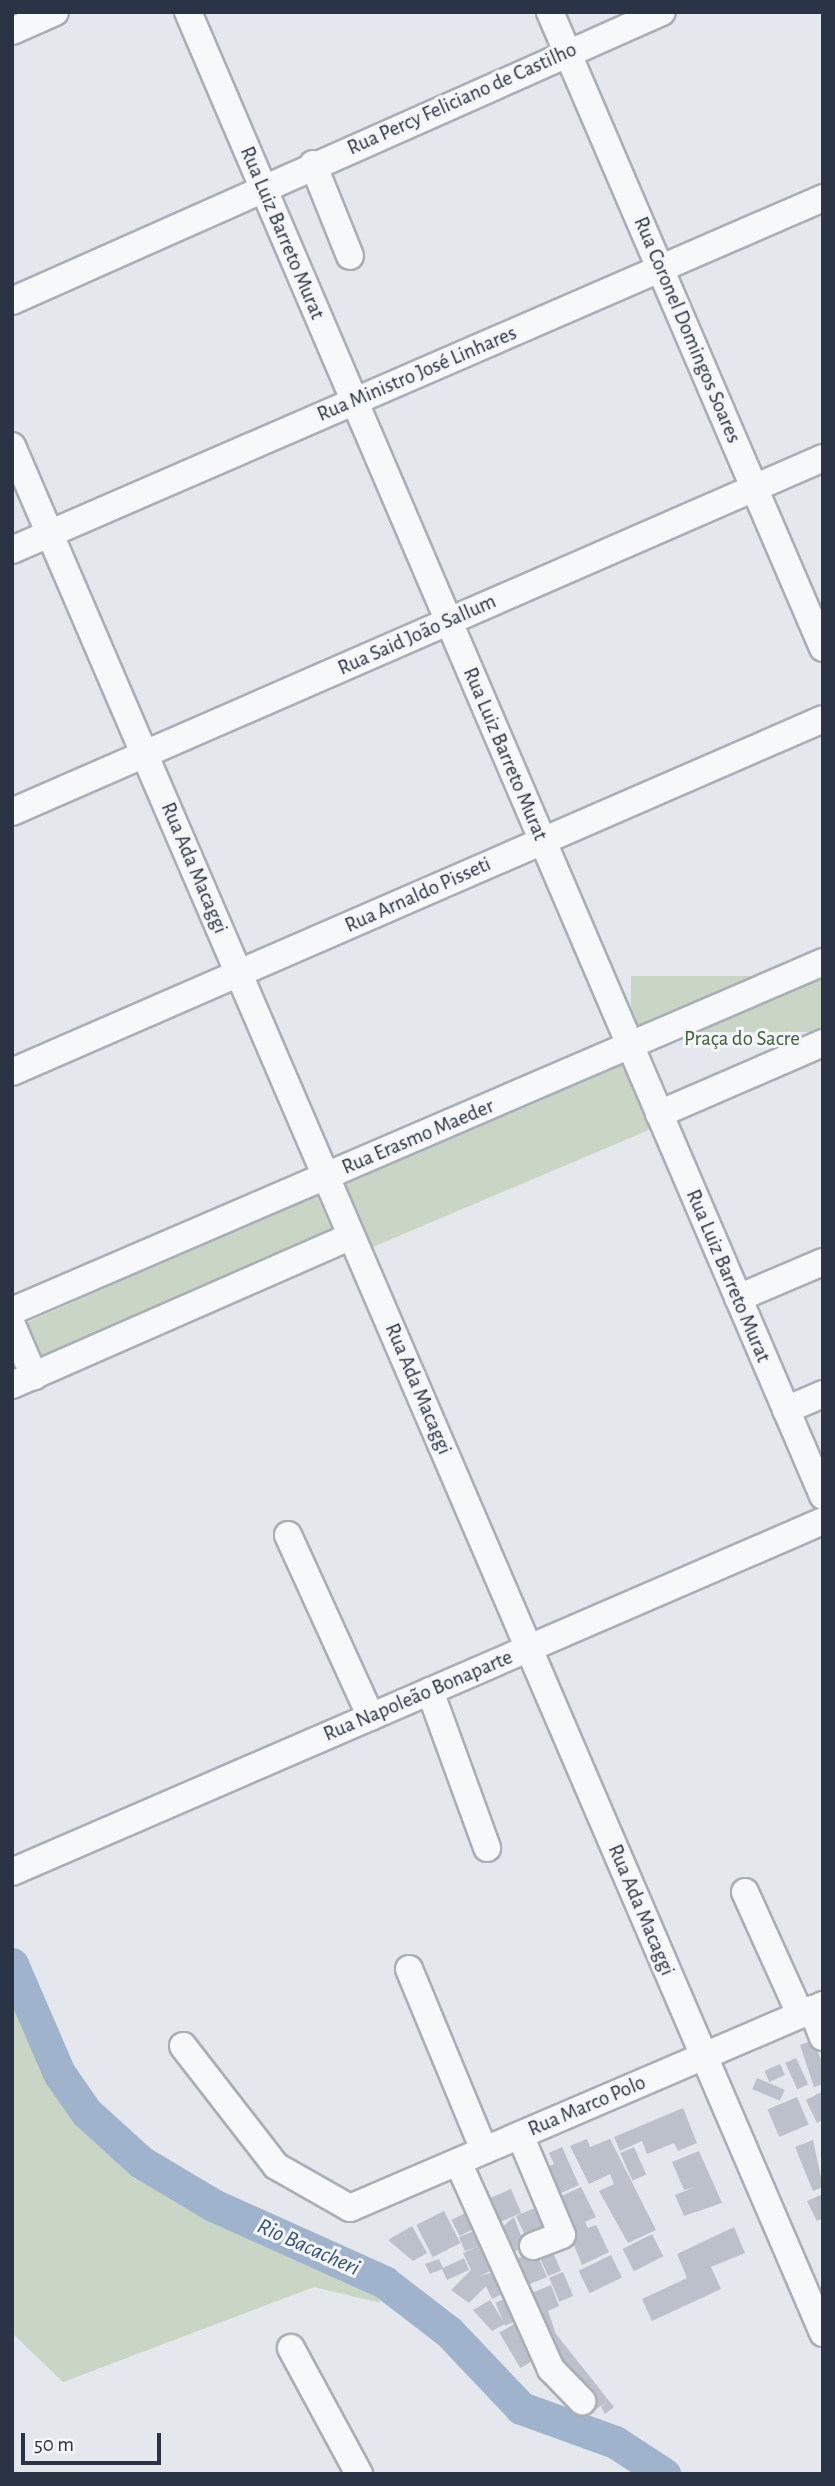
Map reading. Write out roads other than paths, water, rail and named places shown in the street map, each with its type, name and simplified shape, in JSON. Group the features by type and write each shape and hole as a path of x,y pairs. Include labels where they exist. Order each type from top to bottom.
{"street":[{"path":"12,31 55,12"},
{"name":"Rua Luiz Barreto Murat","path":"188,12 823,1496"},
{"name":"Rua Coronel Domingos Soares","path":"550,12 823,648"},
{"name":"Rua Percy Feliciano de Castilho","path":"12,301 200,220 262,186 662,12"},
{"path":"313,164 350,256"},
{"name":"Rua Percy Feliciano de Castilho","path":"12,287 189,209 262,186"},
{"name":"Rua Ministro José Linhares","path":"12,550 823,198"},
{"name":"Rua Ada Macaggi","path":"12,446 823,2333"},
{"name":"Rua Said João Sallum","path":"12,812 823,458"},
{"name":"Rua Arnaldo Pisseti","path":"12,1072 823,719"},
{"name":"Rua Erasmo Maeder","path":"12,1311 823,962"},
{"path":"659,1114 823,1043"},
{"path":"12,1325 23,1380 352,1236"},
{"path":"738,1298 823,1262"},
{"path":"786,1410 823,1394"},
{"name":"Rua Napoleão Bonaparte","path":"15,1871 823,1521"},
{"path":"288,1535 371,1717"},
{"path":"430,1691 487,1847"},
{"path":"745,1892 811,2009 823,2037"},
{"path":"409,1969 484,2150"},
{"name":"Rua Marco Polo","path":"183,2046 276,2166 350,2208 811,2009"},
{"path":"520,2135 562,2235 533,2246"},
{"path":"458,2162 551,2369 582,2401"},
{"path":"290,2348 359,2474"}],"waterway":[{"name":"Rio Bacacheri","path":"12,1964 59,2073 86,2112 141,2162 213,2205 384,2282 449,2332 521,2408 615,2442 664,2474"}],"park label":[{"name":"Praça do Sacre","path":"742,1039"}]}
